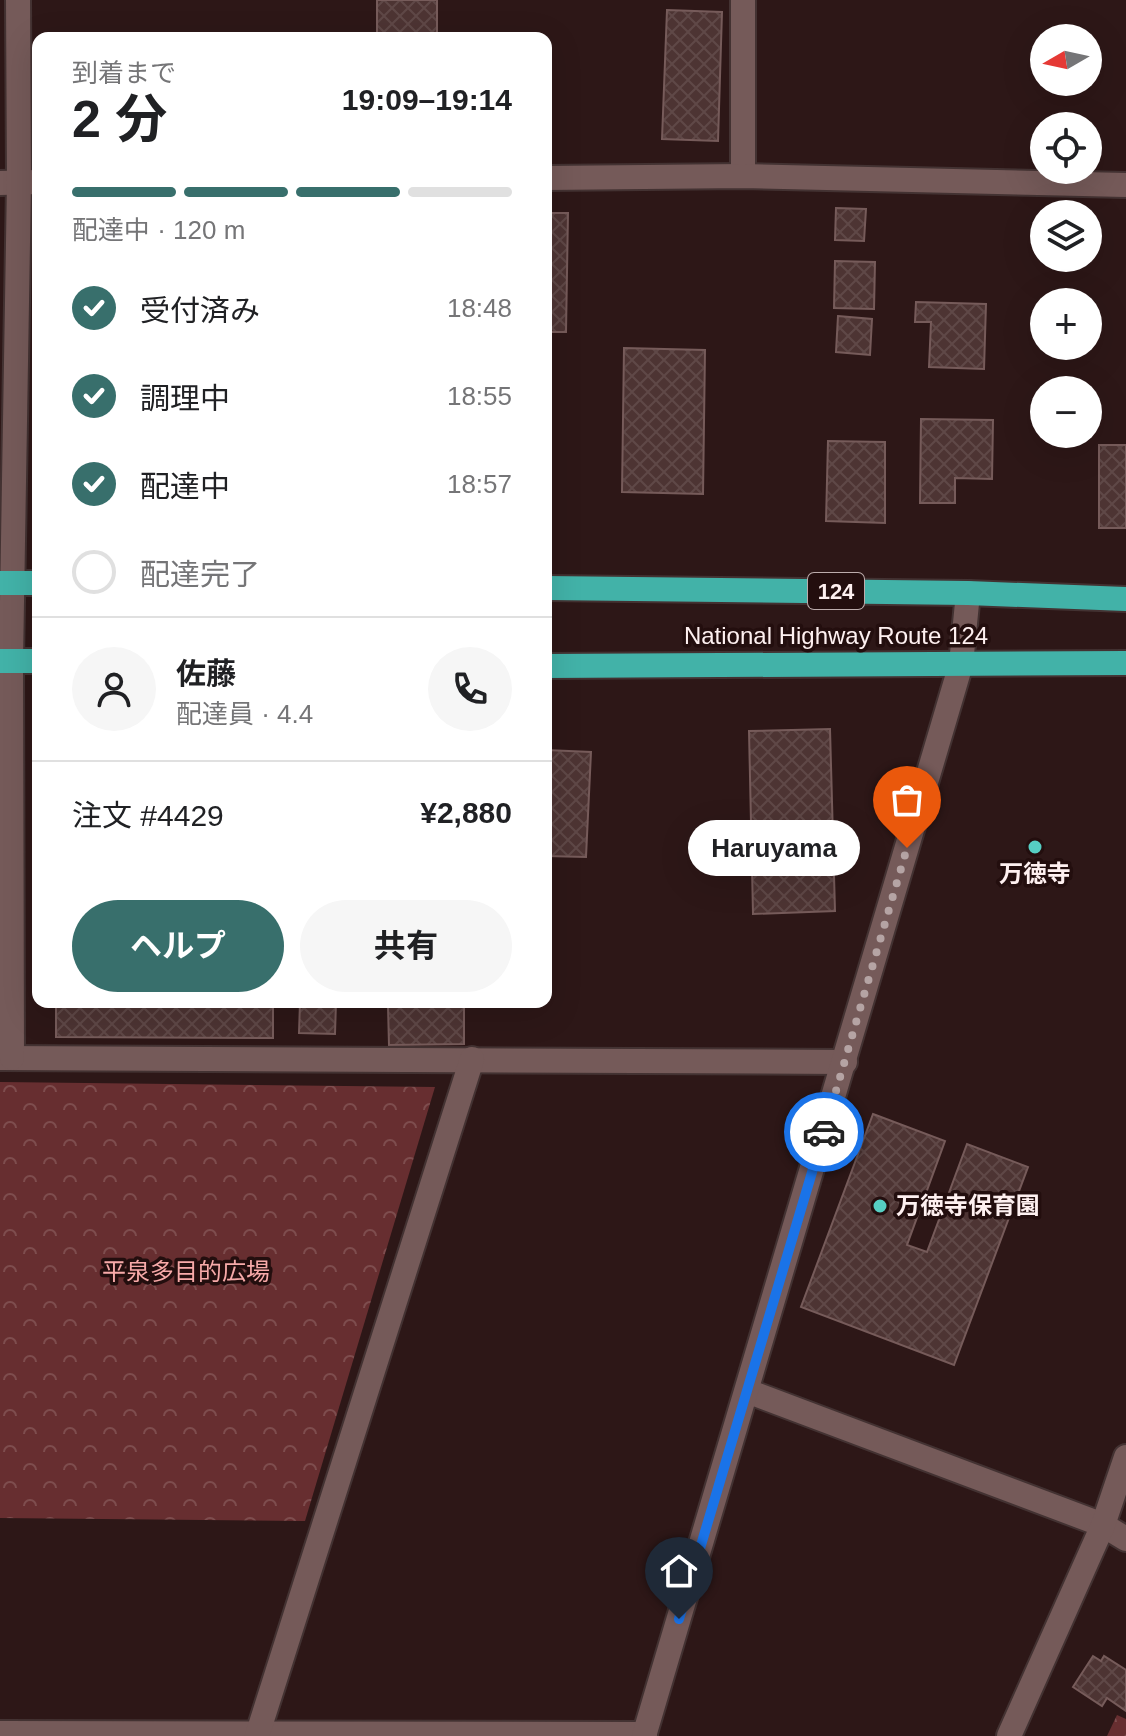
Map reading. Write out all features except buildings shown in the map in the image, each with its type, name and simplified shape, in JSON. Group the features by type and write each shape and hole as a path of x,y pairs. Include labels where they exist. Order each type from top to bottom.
{"highway":[{"path":"6,583 32,583"},
{"name":"National Highway Route 124","path":"552,588 968,593 1126,599"},
{"path":"5,661 32,661"},
{"name":"National Highway Route 124","path":"552,666 1126,663"}],"street":[{"path":"18,0 19,183 5,661 6,1058 845,1062"},
{"path":"743,0 743,176"},
{"path":"552,178 743,176 1126,185"},
{"path":"0,1733 644,1735 961,664 968,593"},
{"path":"258,1734 472,1059"},
{"path":"747,1391 1103,1525 1126,1539"},
{"path":"1009,1736 1103,1525 1126,1457"}],"green space":[{"name":"平泉多目的広場","path":"0,1082 435,1087 305,1521 0,1518"},
{"path":"1117,1715 1126,1719 1126,1736 1107,1736"}],"way so far":[{"path":"824,1132 907,848"}],"place":[{"name":"万徳寺","path":"1035,847"},
{"name":"Haruyama","path":"907,848"},
{"name":"万徳寺保育園","path":"880,1206"}],"route":[{"path":"679,1619 824,1132"}]}
